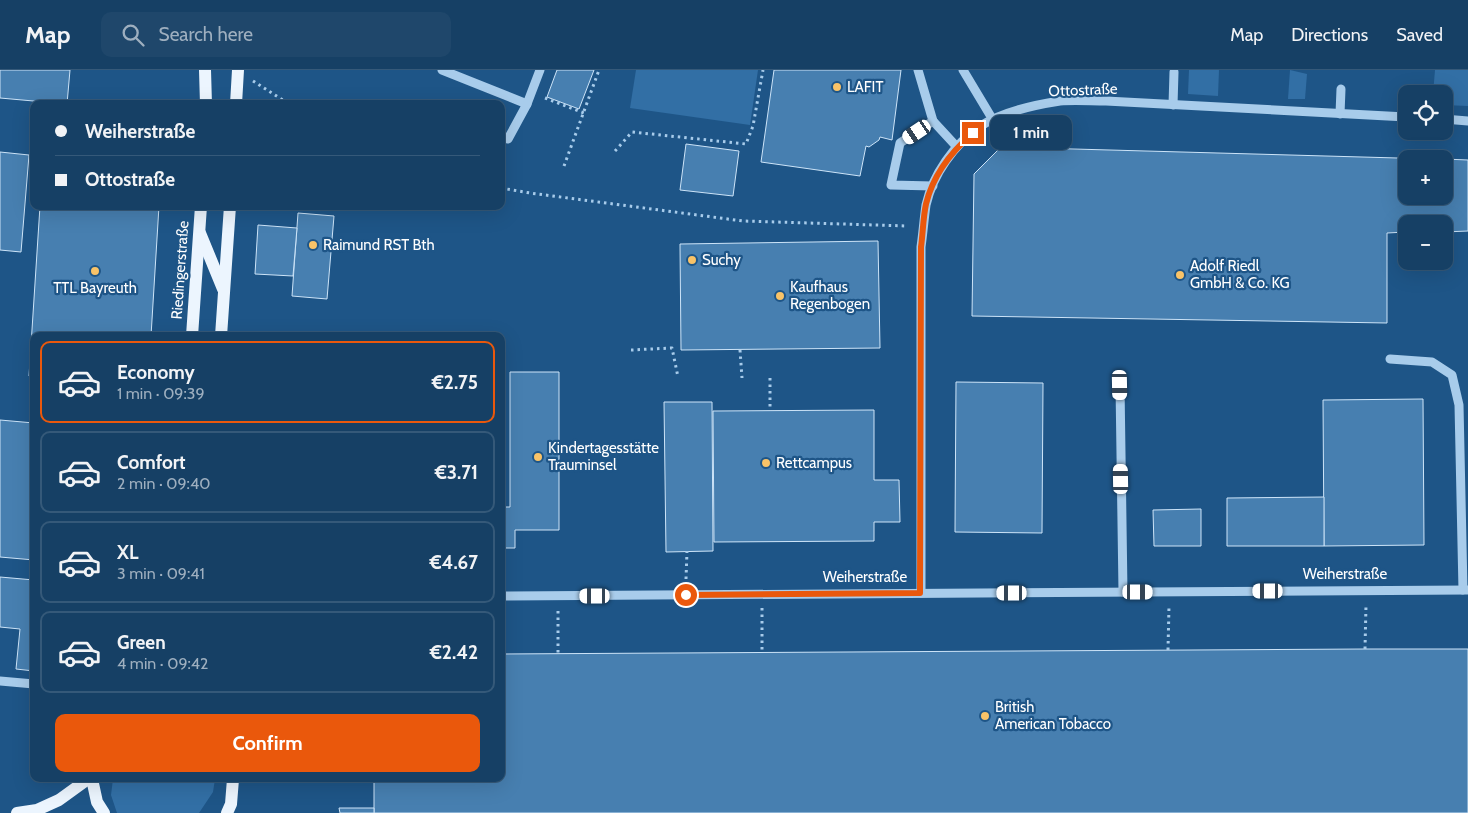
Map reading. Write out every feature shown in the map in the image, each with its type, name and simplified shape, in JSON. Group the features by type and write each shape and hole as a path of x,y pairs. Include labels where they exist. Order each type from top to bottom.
{"main road":[{"path":"206,70 206,100"},
{"path":"236,100 238,71"},
{"name":"Riedingerstraße","path":"192,332 201,210"},
{"path":"221,332 230,210"},
{"path":"199,231 224,292"},
{"path":"17,813 36,810 59,800 84,782"},
{"path":"93,782 97,802 104,813"},
{"path":"227,813 234,782"}],"street":[{"path":"442,70 526,104"},
{"path":"508,138 526,104 540,70"},
{"path":"918,70 933,121 958,147"},
{"path":"963,70 993,120"},
{"path":"1173,104 1174,72"},
{"path":"1340,114 1341,89"},
{"name":"Ottostraße","path":"920,593 921,256 926,204 940,169 958,147 980,126 993,120 1030,107 1061,101 1173,104 1398,117"},
{"path":"1453,120 1468,121"},
{"path":"933,121 900,143 891,186 933,186"},
{"path":"1390,359 1432,362 1452,375 1458,405 1465,590"},
{"path":"1120,385 1123,592"},
{"name":"Weiherstraße","path":"505,596 1465,590"},
{"path":"0,682 30,684"}],"path":[{"path":"564,166 599,70"},
{"path":"615,151 632,132 746,144 753,126 762,70"},
{"path":"238,71 283,100"},
{"path":"531,93 584,113"},
{"path":"505,189 530,194 743,221 924,227"},
{"path":"631,350 672,348 678,377"},
{"path":"740,350 742,378"},
{"path":"770,378 770,410"},
{"path":"686,595 687,551"},
{"path":"1365,649 1366,590"},
{"path":"1168,650 1169,592"},
{"path":"762,595 762,652"},
{"path":"557,596 558,653"}],"shaded area":[{"path":"636,70 758,70 750,125 630,108"},
{"path":"1189,70 1219,70 1218,96 1188,94"},
{"path":"1290,70 1307,74 1305,99 1288,99"},
{"path":"1435,70 1468,70 1468,106 1453,105 1453,85 1434,85"},
{"path":"113,782 215,782 213,792 199,813 117,813 111,795"}],"building":[{"path":"0,70 70,70 67,100 30,101 0,98"},
{"path":"557,70 594,70 579,109 547,97"},
{"path":"774,70 901,70 892,140 880,137 879,140 869,147 866,146 860,176 761,162"},
{"path":"686,144 739,151 733,196 680,190"},
{"name":"Adolf Riedl GmbH & Co. KG","path":"1001,147 1398,158 1398,205 1453,205 1453,159 1468,160 1468,231 1453,232 1453,215 1398,215 1398,232 1387,233 1387,323 972,316 974,174"},
{"path":"0,152 29,155 21,252 0,250"},
{"name":"TTL Bayreuth","path":"40,210 159,210 151,332 32,332"},
{"path":"298,213 334,216 327,299 292,296"},
{"path":"258,225 297,228 293,276 255,274"},
{"name":"Kaufhaus Regenbogen","path":"878,241 880,348 681,350 680,244"},
{"path":"510,372 559,372 559,530 515,530 515,548 505,548 505,507 510,507"},
{"path":"956,382 1043,383 1042,533 955,532"},
{"path":"1423,399 1424,545 1324,546 1323,400"},
{"path":"664,402 712,402 713,551 666,552"},
{"path":"874,410 874,480 899,480 900,522 874,522 874,541 714,542 713,411"},
{"path":"0,420 30,423 30,560 0,557"},
{"path":"1324,497 1324,546 1227,546 1227,498"},
{"path":"1201,509 1201,546 1154,546 1153,510"},
{"path":"0,577 30,580 30,671 16,669 20,629 0,627"},
{"name":"British American Tobacco","path":"1468,649 1468,813 374,813 374,782 505,782 505,654"},
{"path":"339,808 374,808 374,813 340,813"}],"place":[{"name":"LAFIT","path":"837,87"},
{"name":"Raimund RST Bth","path":"313,245"},
{"name":"Suchy","path":"692,260"},
{"name":"TTL Bayreuth","path":"95,271"},
{"name":"Adolf Riedl GmbH & Co. KG","path":"1180,275"},
{"name":"Kaufhaus Regenbogen","path":"780,296"},
{"name":"Kindertagesstätte Trauminsel","path":"538,457"},
{"name":"Rettcampus","path":"766,463"},
{"name":"British American Tobacco","path":"985,716"}],"route":[{"path":"686,595 920,593 921,247 926,204 940,169 951,154 973,133"}]}
